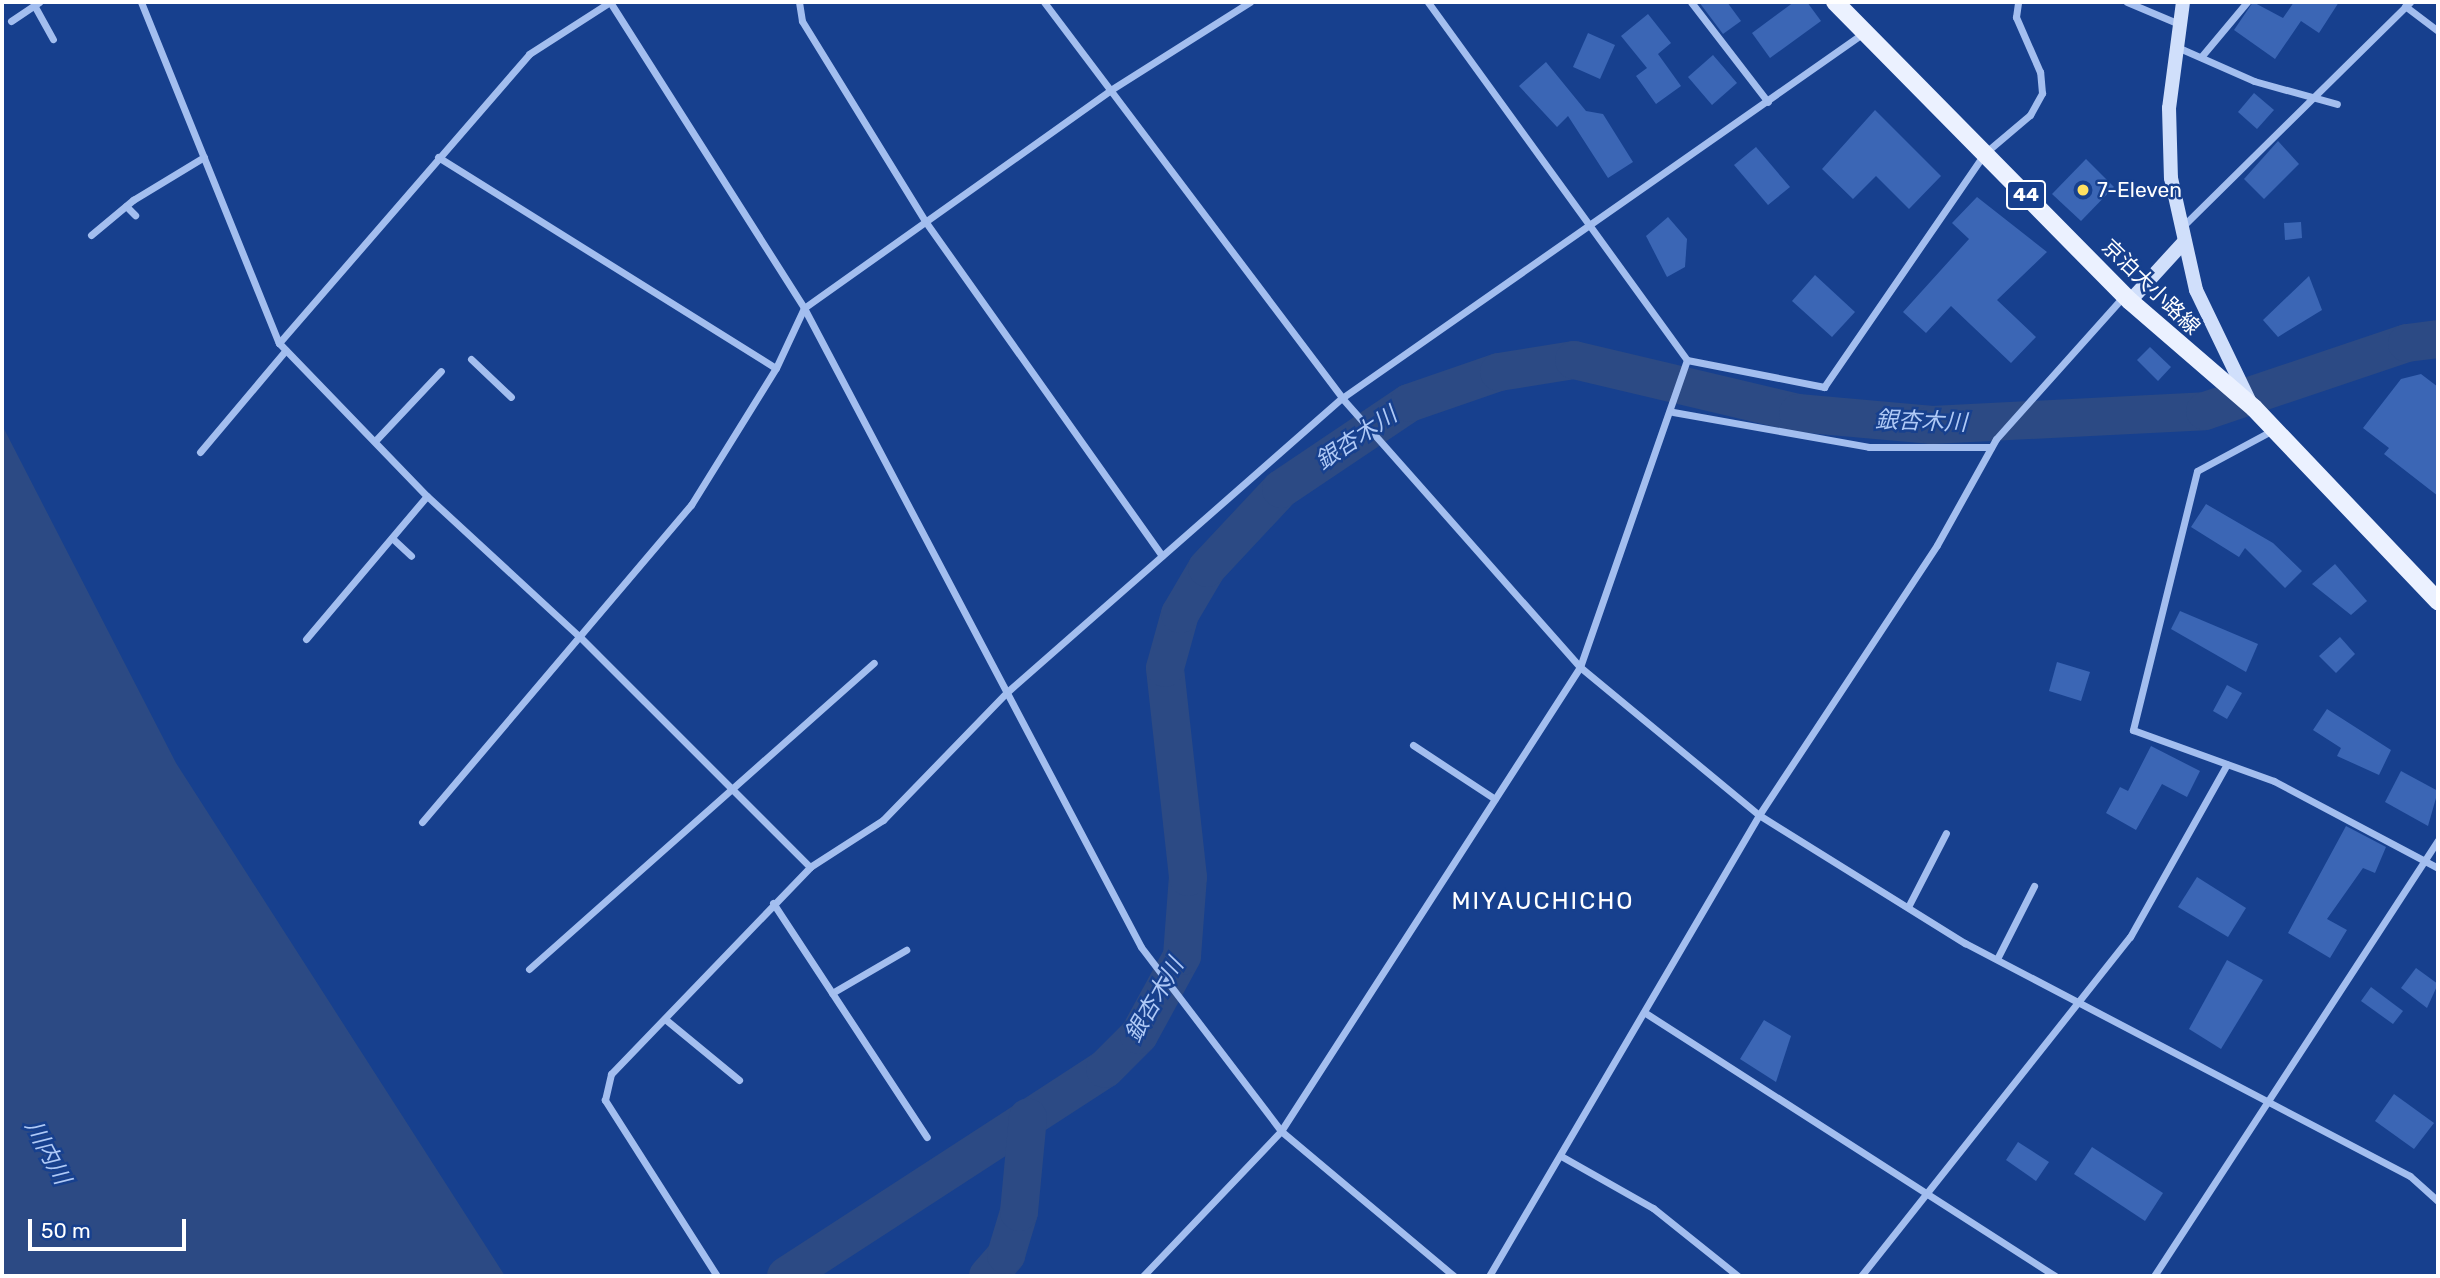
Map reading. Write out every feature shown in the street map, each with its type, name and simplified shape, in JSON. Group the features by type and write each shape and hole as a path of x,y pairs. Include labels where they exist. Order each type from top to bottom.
{"main road":[{"name":"京泊大小路線","path":"1835,2 2127,298 2229,381 2438,601"}],"street":[{"path":"141,2 279,343 428,496 581,638 810,867"},
{"path":"279,343 529,54 610,2 804,308 1141,947 1183,1006 1281,1131 1454,1276"},
{"path":"799,2 802,21 925,221 1162,556"},
{"path":"1044,2 1387,455 1580,667 1759,815 1997,959 2410,1176 2438,1201"},
{"path":"422,822 581,638 691,505 776,369 804,308 1109,91 1250,2"},
{"path":"1428,2 1595,227 1687,360 1824,387 1985,153 2030,115 2042,93 2040,72 2015,17 2018,2"},
{"path":"1691,2 1768,102"},
{"path":"2127,2 2179,24"},
{"path":"2183,2 2175,46 2168,144 2182,236 2200,301 2229,381"},
{"path":"2201,57 2247,2"},
{"path":"11,21 37,4 53,39"},
{"path":"1489,1276 1647,1014 1759,815 1937,544 1991,447 2024,400 2127,298 2305,99 2407,4 2438,31"},
{"path":"717,1276 606,1100 611,1074 810,867 883,820 1006,693 1342,398 1595,227 1865,32"},
{"path":"2175,46 2305,99 2337,104"},
{"path":"91,235 126,206 204,157"},
{"path":"438,157 776,369"},
{"path":"126,206 135,215"},
{"path":"200,452 286,350"},
{"path":"471,359 511,397"},
{"path":"1143,1276 1281,1131 1580,667 1674,412 1687,360"},
{"path":"375,441 441,371"},
{"path":"1674,412 1869,446 1991,447"},
{"path":"2263,419 2197,471 2133,730 2274,780 2426,859 2438,868"},
{"path":"306,639 428,496"},
{"path":"392,538 411,556"},
{"path":"529,969 874,663"},
{"path":"1413,745 1495,799"},
{"path":"1861,1276 2077,999 2130,937 2227,764"},
{"path":"1908,907 1946,833"},
{"path":"2154,1276 2438,840"},
{"path":"1997,959 2034,886"},
{"path":"774,903 927,1137"},
{"path":"832,993 906,950"},
{"path":"1647,1014 2055,1276"},
{"path":"665,1019 740,1080"},
{"path":"1561,1156 1653,1208 1738,1276"}],"water":[{"name":"川内川","path":"2,425 176,763 505,1276 2,1276"}],"building":[{"path":"1699,2 1727,2 1741,21 1723,34"},
{"path":"1794,2 1807,2 1821,21 1770,58 1752,33"},
{"path":"2253,2 2283,18 2294,2 2339,2 2319,33 2301,21 2275,59 2234,30"},
{"path":"1648,14 1671,43 1658,54 1681,86 1656,104 1636,76 1647,68 1621,36"},
{"path":"1588,33 1615,45 1600,79 1573,67"},
{"path":"1713,55 1737,83 1712,105 1688,77"},
{"path":"1546,62 1586,111 1603,114 1633,162 1608,178 1568,116 1557,127 1519,86"},
{"path":"2254,93 2274,110 2257,129 2238,112"},
{"path":"1875,110 1941,176 1909,209 1876,176 1853,199 1822,169"},
{"path":"2278,141 2299,164 2264,199 2244,179"},
{"path":"1756,147 1790,187 1768,205 1734,165"},
{"name":"7-Eleven","path":"2086,159 2114,187 2081,221 2052,194"},
{"path":"1977,197 2047,252 1997,300 2036,337 2011,363 1951,306 1926,333 1903,312 1969,239 1952,223"},
{"path":"1668,217 1687,239 1685,267 1667,277 1646,236"},
{"path":"2301,222 2302,238 2285,240 2284,223"},
{"path":"1815,275 1855,312 1832,337 1792,301"},
{"path":"2309,276 2322,310 2278,337 2263,320"},
{"path":"2150,347 2171,367 2158,381 2137,360"},
{"path":"2421,374 2438,387 2438,496 2384,454 2389,448 2363,428 2401,379"},
{"path":"2206,504 2273,543 2302,571 2285,588 2245,548 2239,557 2191,527"},
{"path":"2335,564 2367,601 2351,615 2312,584"},
{"path":"2180,611 2258,644 2246,672 2171,629"},
{"path":"2340,637 2355,654 2336,673 2319,656"},
{"path":"2057,662 2090,672 2081,701 2049,691"},
{"path":"2227,685 2242,693 2227,719 2213,711"},
{"path":"2327,709 2391,750 2379,775 2337,756 2341,748 2313,730"},
{"path":"2151,746 2200,771 2187,797 2162,784 2136,830 2106,813 2120,787 2128,791"},
{"path":"2401,771 2438,791 2428,826 2385,802"},
{"path":"2346,826 2386,847 2375,873 2363,868 2327,919 2347,930 2330,958 2288,933"},
{"path":"2197,877 2246,908 2228,937 2178,907"},
{"path":"2227,960 2263,980 2221,1049 2189,1029"},
{"path":"2416,968 2438,984 2427,1008 2401,988"},
{"path":"2371,987 2403,1011 2393,1024 2361,1001"},
{"path":"1764,1020 1791,1036 1776,1082 1740,1059"},
{"path":"2394,1094 2434,1123 2414,1149 2375,1121"},
{"path":"2018,1142 2049,1162 2036,1181 2006,1160"},
{"path":"2092,1147 2163,1193 2145,1221 2074,1174"}],"waterway":[{"name":"銀杏木川","path":"786,1276 1105,1069 1139,1035 1182,956 1188,877 1165,668 1180,614 1207,568 1281,489 1409,403 1499,372 1574,360 1798,413 1932,425 2205,411 2407,343 2438,339"},
{"path":"988,1276 1006,1255 1019,1212 1028,1117"}],"place":[{"name":"7-Eleven","path":"2083,190"}],"district":[{"name":"MIYAUCHICHO","path":"1543,902"}]}
